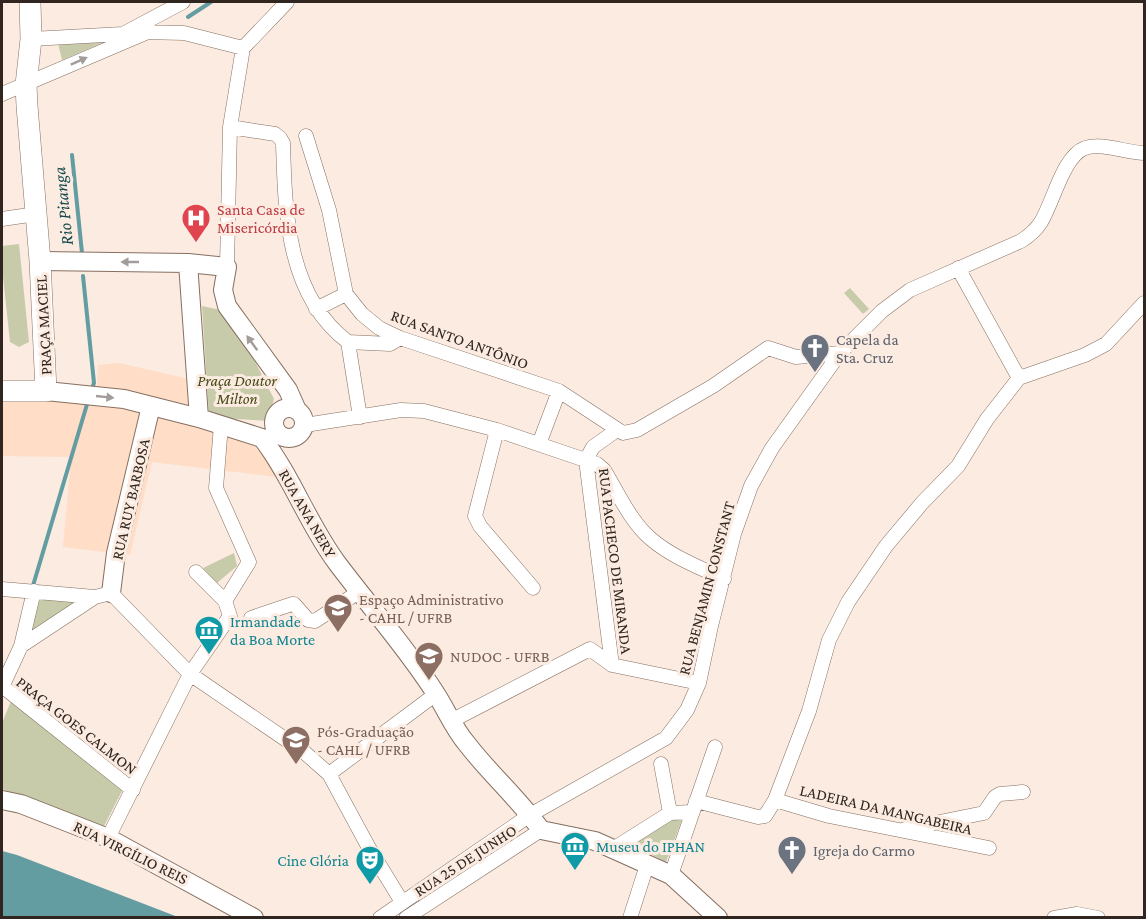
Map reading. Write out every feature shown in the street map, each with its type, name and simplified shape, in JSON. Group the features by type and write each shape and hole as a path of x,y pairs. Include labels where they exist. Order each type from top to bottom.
{"main road":[{"name":"PRAÇA MACIEL","path":"2,391 46,391 40,261 26,85 31,39 30,2"}],"street":[{"path":"123,34 183,2"},
{"path":"46,391 124,399 222,425 279,434 286,438 294,438 301,433 305,425 302,413 296,408 288,390 227,306 223,290 227,267 230,127 243,48 286,2"},
{"path":"31,39 150,31 184,33 243,48"},
{"path":"2,94 150,31"},
{"path":"230,127 275,134 283,143 285,204 297,267 316,309 332,330 348,342 390,344 400,338"},
{"name":"RUA SANTO ANTÔNIO","path":"306,136 329,210 346,294 362,314 379,327 400,338 559,391 617,430"},
{"name":"RUA BENJAMIN CONSTANT","path":"666,738 687,710 699,683 734,534 751,486 772,447 840,353 882,311 910,290 1032,234 1041,222 1067,165 1076,153 1087,148 1101,147 1144,153"},
{"path":"2,219 36,214"},
{"path":"40,261 188,262 227,267"},
{"path":"188,262 199,418"},
{"path":"958,268 1019,378"},
{"path":"316,309 346,294"},
{"path":"613,849 670,813 694,807 765,816 776,800 809,711 829,640 848,602 886,546 922,503 958,466 987,419 1019,378 1085,355 1106,344 1144,303"},
{"path":"348,342 360,417"},
{"path":"586,460 593,447 617,430 623,433 637,430 713,386 768,348 796,357 840,353"},
{"path":"539,444 559,391"},
{"name":"RUA RUY BARBOSA","path":"103,595 116,553 151,406"},
{"path":"268,433 277,413 283,409 296,408"},
{"path":"305,425 401,410 424,411 497,430 597,464 604,470 632,518 651,540 676,556 724,579"},
{"path":"222,425 216,488 249,559 248,566 227,605"},
{"path":"497,430 475,516 480,526 533,588"},
{"name":"RUA ANA NERY","path":"268,433 275,455 315,529 337,562 436,694 467,745 541,830"},
{"name":"RUA PACHECO DE MIRANDA","path":"586,460 612,665"},
{"path":"108,838 190,674 230,616 227,605 195,572"},
{"path":"2,589 103,595 190,674 304,752 329,774 406,918"},
{"path":"2,687 21,646 34,591"},
{"path":"251,618 292,604 311,622 360,591"},
{"path":"21,646 103,595"},
{"path":"451,721 608,638"},
{"path":"590,648 612,665 699,683"},
{"name":"PRAÇA GOES CALMON","path":"2,687 133,790"},
{"path":"329,774 436,694"},
{"name":"RUA 25 DE JUNHO","path":"380,918 530,815 666,738"},
{"path":"671,875 715,747"},
{"path":"661,764 670,813"},
{"path":"897,830 984,813 995,797 1000,794 1023,792"},
{"name":"RUA VIRGÍLIO REIS","path":"2,800 32,808 108,838 254,918"},
{"name":"LADEIRA DA MANGABEIRA","path":"776,800 829,816 989,849"},
{"path":"541,830 595,841 671,875 718,918"},
{"name":"RUA 25 DE JUNHO","path":"406,918 541,830"},
{"path":"630,918 647,865"},
{"path":"1054,918 1077,914 1098,918"}],"shaded area":[{"path":"119,363 189,379 189,405 120,390 97,388 98,365"},
{"path":"2,398 52,398 125,405 265,442 302,480 152,462 130,555 63,547 71,457 2,456"}],"green space":[{"path":"123,34 62,60 58,43"},
{"path":"19,244 29,342 19,347 10,342 2,246"},
{"path":"850,288 869,309 863,314 844,293"},
{"name":"Praça Doutor Milton","path":"202,306 230,312 274,399 268,421 209,417"},
{"path":"234,553 237,566 217,583 203,568"},
{"path":"40,599 81,603 31,632"},
{"path":"11,701 123,789 103,828 2,789 2,723"},
{"path":"684,814 666,862 621,839"}],"water":[{"path":"2,851 17,855 178,917 2,917"}],"waterway":[{"name":"Rio Pitanga","path":"188,17 211,2"},
{"name":"Rio Pitanga","path":"72,155 82,253"},
{"path":"83,276 94,383 91,391"},
{"path":"32,589 88,401"}],"place":[{"name":"Santa Casa de Misericórdia","path":"196,244"},
{"name":"Capela da Sta. Cruz","path":"815,374"},
{"name":"Espaço Administrativo - CAHL / UFRB","path":"338,634"},
{"name":"Irmandade da Boa Morte","path":"209,656"},
{"name":"NUDOC - UFRB","path":"429,682"},
{"name":"Pós-Graduação - CAHL / UFRB","path":"296,766"},
{"name":"Museu do IPHAN","path":"575,872"},
{"name":"Igreja do Carmo","path":"792,876"},
{"name":"Cine Glória","path":"370,886"}]}
